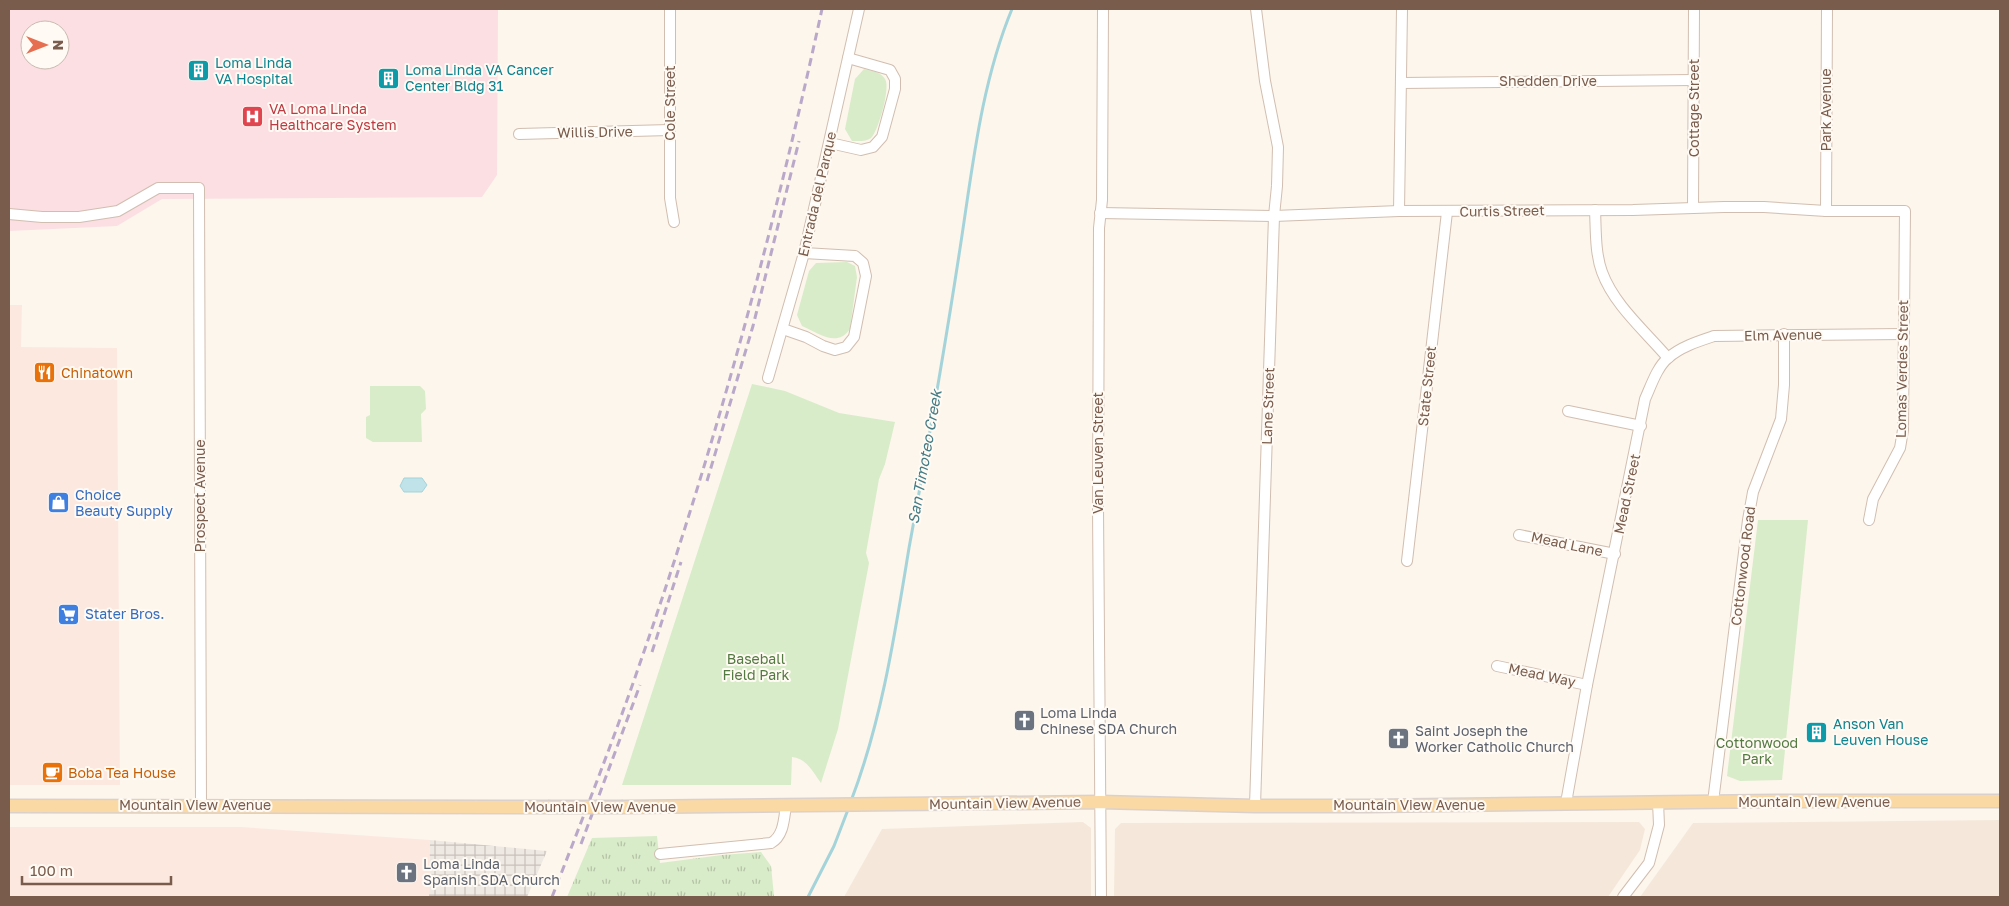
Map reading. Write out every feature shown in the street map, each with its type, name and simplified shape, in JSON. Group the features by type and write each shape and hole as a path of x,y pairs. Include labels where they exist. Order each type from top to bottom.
{"main road":[{"name":"Mountain View Avenue","path":"9,806 622,807 1101,802 1255,806 2000,801"}],"street":[{"name":"Cole Street","path":"670,9 670,198 674,222"},
{"name":"Entrada del Parque","path":"768,378 804,253 859,9"},
{"name":"Van Leuven Street","path":"1101,897 1098,508 1103,9"},
{"name":"Lane Street","path":"1255,806 1274,216 1278,186 1278,147 1265,81 1256,9"},
{"path":"1399,211 1402,9"},
{"name":"Cottage Street","path":"1693,208 1694,9"},
{"name":"Park Avenue","path":"1826,211 1827,9"},
{"path":"830,144 861,150 873,147 882,137 894,89 895,79 890,70 848,58"},
{"name":"Shedden Drive","path":"1401,82 1694,80"},
{"name":"Willis Drive","path":"519,134 670,130"},
{"name":"Prospect Avenue","path":"9,214 42,217 79,217 118,211 158,188 200,188 201,805"},
{"name":"Curtis Street","path":"1100,213 1274,216 1399,211 1448,212 1764,207 1826,211 1905,211"},
{"path":"1595,210 1597,246 1601,270 1611,292 1668,358"},
{"name":"Lomas Verdes Street","path":"1869,520 1873,499 1900,448 1903,430 1905,211"},
{"name":"State Street","path":"1408,561 1448,212"},
{"path":"783,329 835,350 846,347 854,337 866,276 863,263 855,256 804,253"},
{"name":"Cottonwood Road","path":"1713,802 1748,520 1753,492 1780,420 1784,385 1784,334"},
{"name":"Elm Avenue","path":"1668,358 1695,343 1714,336 1904,334"},
{"name":"Mead Street","path":"1566,803 1587,684 1645,399 1668,358"},
{"path":"1568,411 1641,426"},
{"name":"Mead Lane","path":"1519,534 1614,554"},
{"name":"Mead Way","path":"1497,666 1587,684"},
{"path":"1623,897 1649,863 1659,825 1658,802"},
{"path":"660,854 771,843 779,836 783,826 786,805"}],"shaded area":[{"name":"VA Loma Linda Healthcare System","path":"9,9 498,9 497,175 482,197 162,199 117,226 9,231"},
{"path":"9,305 22,305 21,347 117,348 120,785 9,785"},
{"path":"2000,820 2000,897 1640,897 1693,823"},
{"path":"1083,822 1091,828 1091,897 844,897 882,829"},
{"path":"1639,822 1645,829 1640,850 1608,897 1114,897 1115,829 1121,823"},
{"path":"9,827 241,827 430,840 429,897 9,897"},
{"path":"430,840 547,851 527,897 429,897"}],"green space":[{"path":"864,69 879,73 885,79 885,100 877,127 871,138 864,141 852,141 845,129 855,79"},
{"path":"847,262 855,266 857,277 850,329 845,335 833,338 821,335 802,326 797,315 809,271 816,263"},
{"name":"Baseball Field Park","path":"752,384 785,391 839,413 895,422 885,464 879,479 866,553 869,563 838,729 821,783 805,763 792,757 791,785 622,785"},
{"path":"370,386 420,386 425,391 426,409 421,414 422,442 373,442 366,438 366,417 370,415"},
{"name":"Cottonwood Park","path":"1758,520 1808,520 1782,780 1740,781 1727,776"},
{"path":"657,836 660,863 761,852 771,866 774,896 567,897 592,838"}],"water":[{"path":"404,478 422,478 427,485 422,492 404,492 400,486"}],"waterway":[{"name":"San Timoteo Creek","path":"851,801 871,739 886,676 941,365 978,130 992,68 1012,9"},
{"name":"San Timoteo Creek","path":"808,897 834,846 849,807"}],"railway":[{"path":"552,897 629,695 717,422 763,258 822,9"},
{"path":"707,481 753,326 799,141"},
{"path":"652,652 681,562"},
{"path":"581,844 640,685"}],"place":[{"name":"Loma Linda VA Hospital","path":"199,71"},
{"name":"Loma Linda VA Cancer Center Bldg 31","path":"389,78"},
{"name":"VA Loma Linda Healthcare System","path":"253,117"},
{"name":"Chinatown","path":"45,373"},
{"name":"Choice Beauty Supply","path":"59,503"},
{"name":"Stater Bros.","path":"69,614"},
{"name":"Loma Linda Chinese SDA Church","path":"1024,721"},
{"name":"Anson Van Leuven House","path":"1817,732"},
{"name":"Saint Joseph the Worker Catholic Church","path":"1399,739"},
{"name":"Boba Tea House","path":"52,773"},
{"name":"Loma Linda Spanish SDA Church","path":"407,872"}]}
